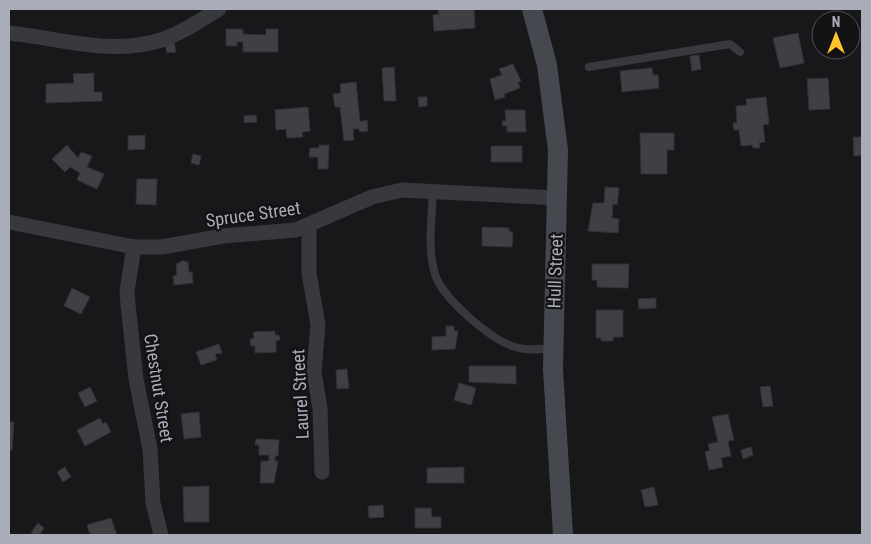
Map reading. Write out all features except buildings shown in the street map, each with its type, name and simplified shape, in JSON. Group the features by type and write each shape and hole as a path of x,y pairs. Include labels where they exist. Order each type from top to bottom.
{"main road":[{"name":"Hull Street","path":"532,9 547,65 558,150 553,348 563,535"}],"street":[{"path":"9,33 86,44 131,45 162,40 219,9"},
{"name":"Spruce Street","path":"9,222 134,247 162,248 223,236 276,233 309,226 372,196 402,190 558,198"},
{"name":"Laurel Street","path":"309,226 309,273 318,324 314,372 320,408 322,472"},
{"name":"Chestnut Street","path":"134,247 127,291 128,304 136,379 150,449 153,503 161,535"}],"lane":[{"path":"590,67 730,44 740,52"},
{"path":"433,191 432,264 439,284 446,294 492,335 512,346 526,349 553,348"}]}
